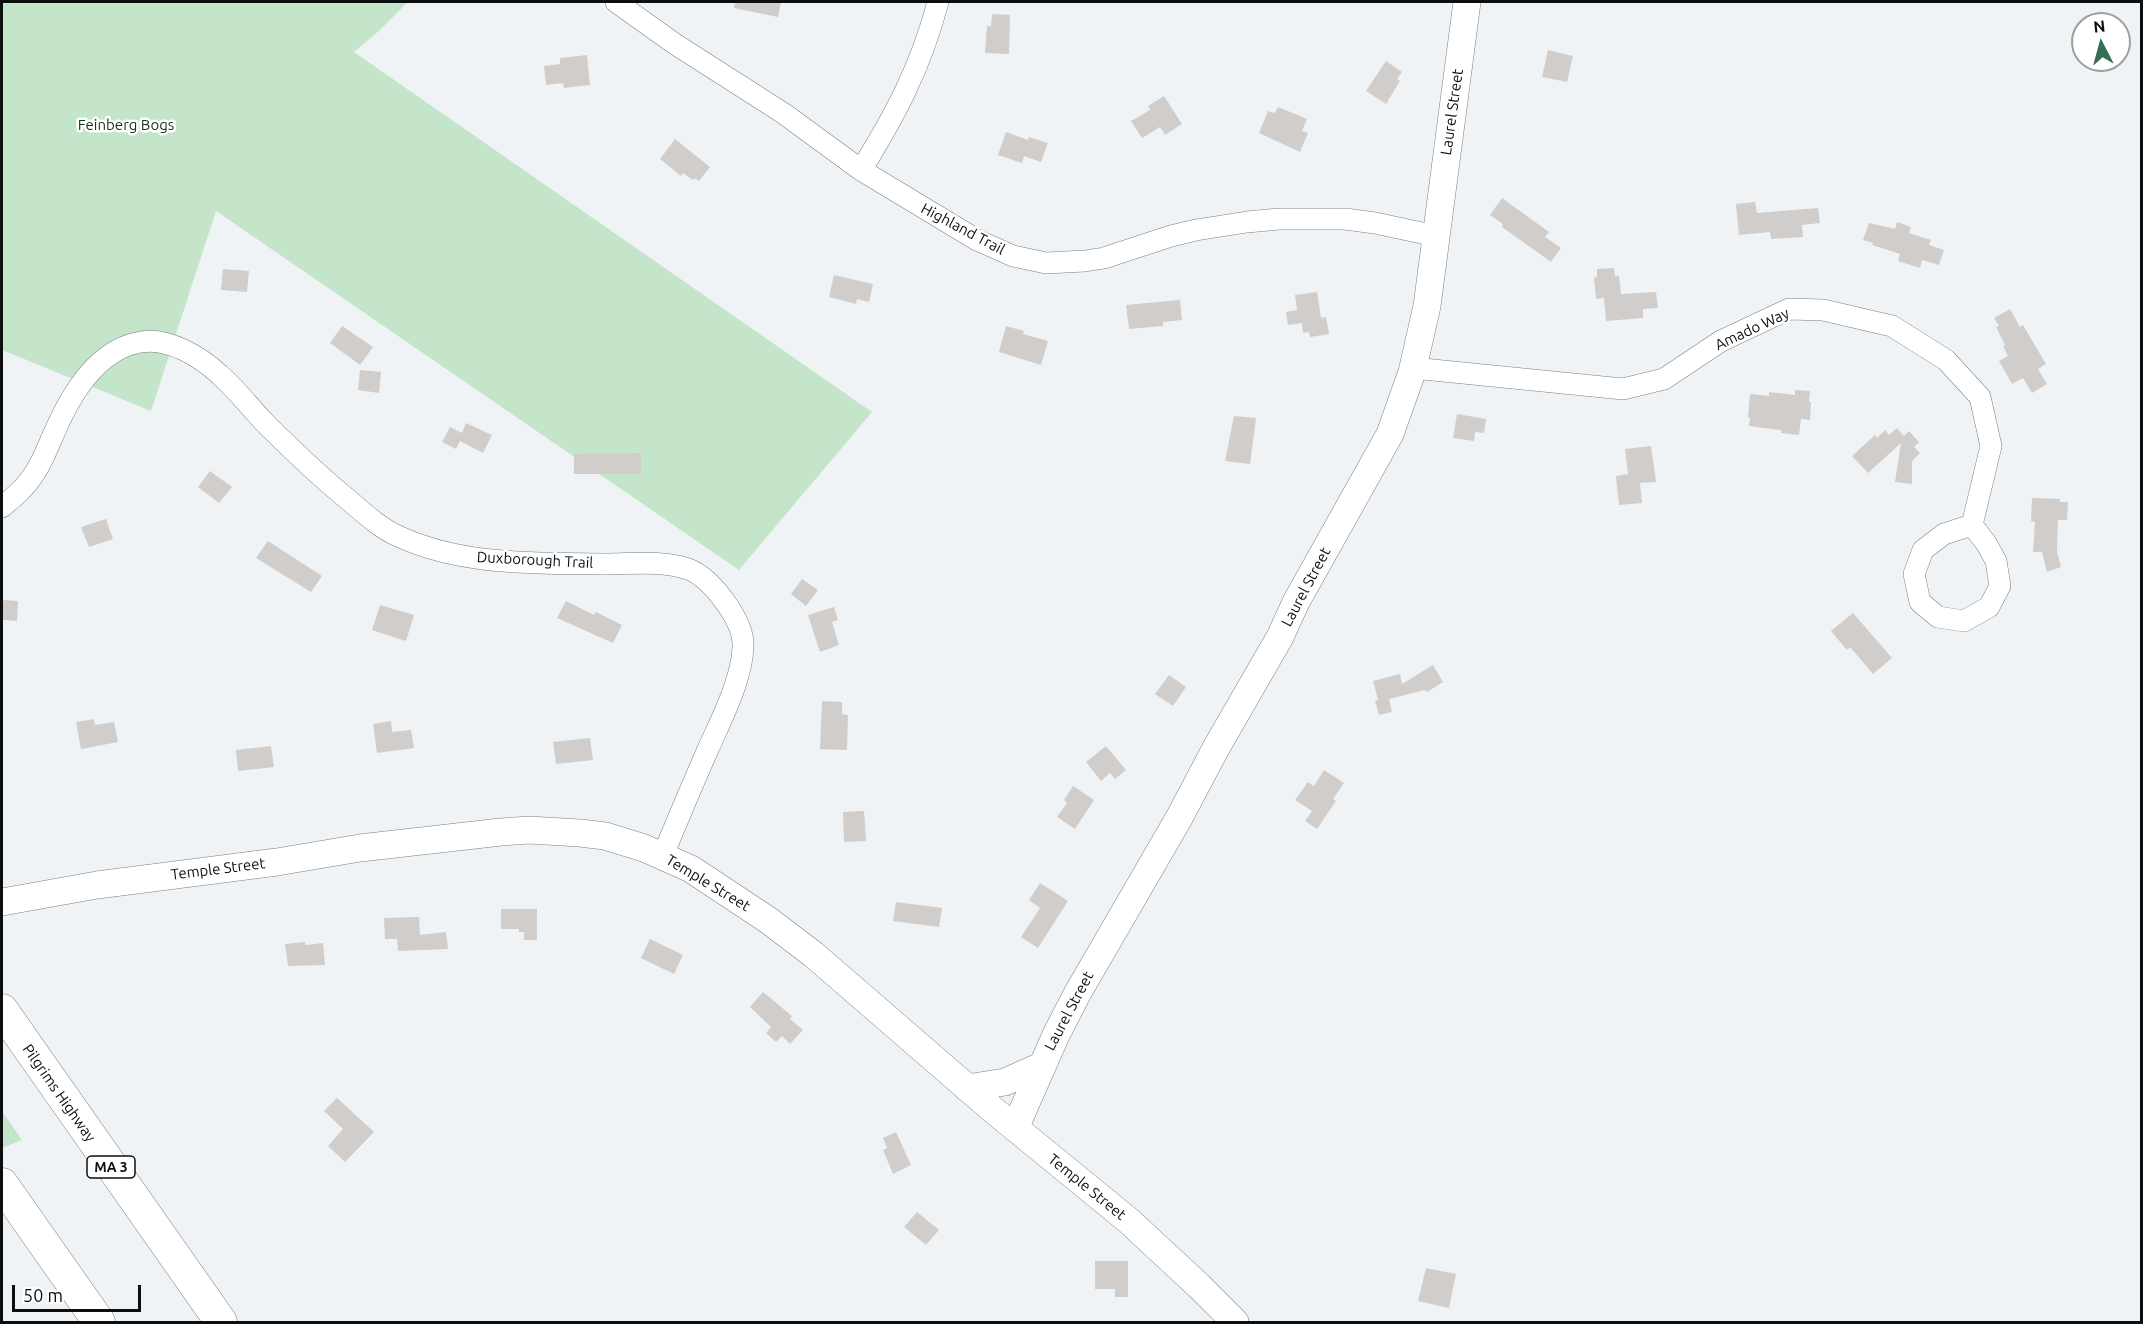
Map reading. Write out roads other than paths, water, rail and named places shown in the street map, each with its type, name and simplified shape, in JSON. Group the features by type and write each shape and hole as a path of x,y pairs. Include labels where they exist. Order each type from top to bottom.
{"highway":[{"name":"Pilgrims Highway","path":"2,1011 221,1323"},
{"path":"2,1184 99,1323"}],"main road":[{"name":"Laurel Street","path":"1015,1128 1041,1066 1077,993 1179,818 1280,637 1307,582 1377,460 1394,424 1413,368 1426,306 1467,2"},
{"name":"Temple Street","path":"2,902 127,881 277,862 360,848 501,832 538,830 580,832 625,842 663,855 718,886 799,943 844,979 967,1088 1130,1221 1235,1323"},
{"path":"967,1088 1005,1082 1041,1066"}],"street":[{"name":"Highland Trail","path":"616,2 675,44 783,113 861,170 977,240 1013,256 1046,263 1104,258 1196,230 1279,219 1345,219 1436,236"},
{"path":"861,170 900,104 917,66 938,2"},
{"name":"Amado Way","path":"1413,368 1623,389 1664,379 1721,341 1789,309 1824,310 1892,326 1946,360 1980,396 1991,446 1972,525"},
{"name":"Duxborough Trail","path":"2,507 35,474 64,412 85,378 98,364 127,345 144,341 160,342 194,356 220,374 264,422 314,469 375,522 395,535 433,549 479,559 542,563 667,564 690,570 712,586 731,610 744,643 742,659 722,717 663,855"},
{"path":"1972,525 1996,561 2000,586 1989,607 1964,621 1938,617 1920,602 1914,574 1923,549 1944,534 1972,525"}],"park label":[{"name":"Feinberg Bogs","path":"126,125"}]}
